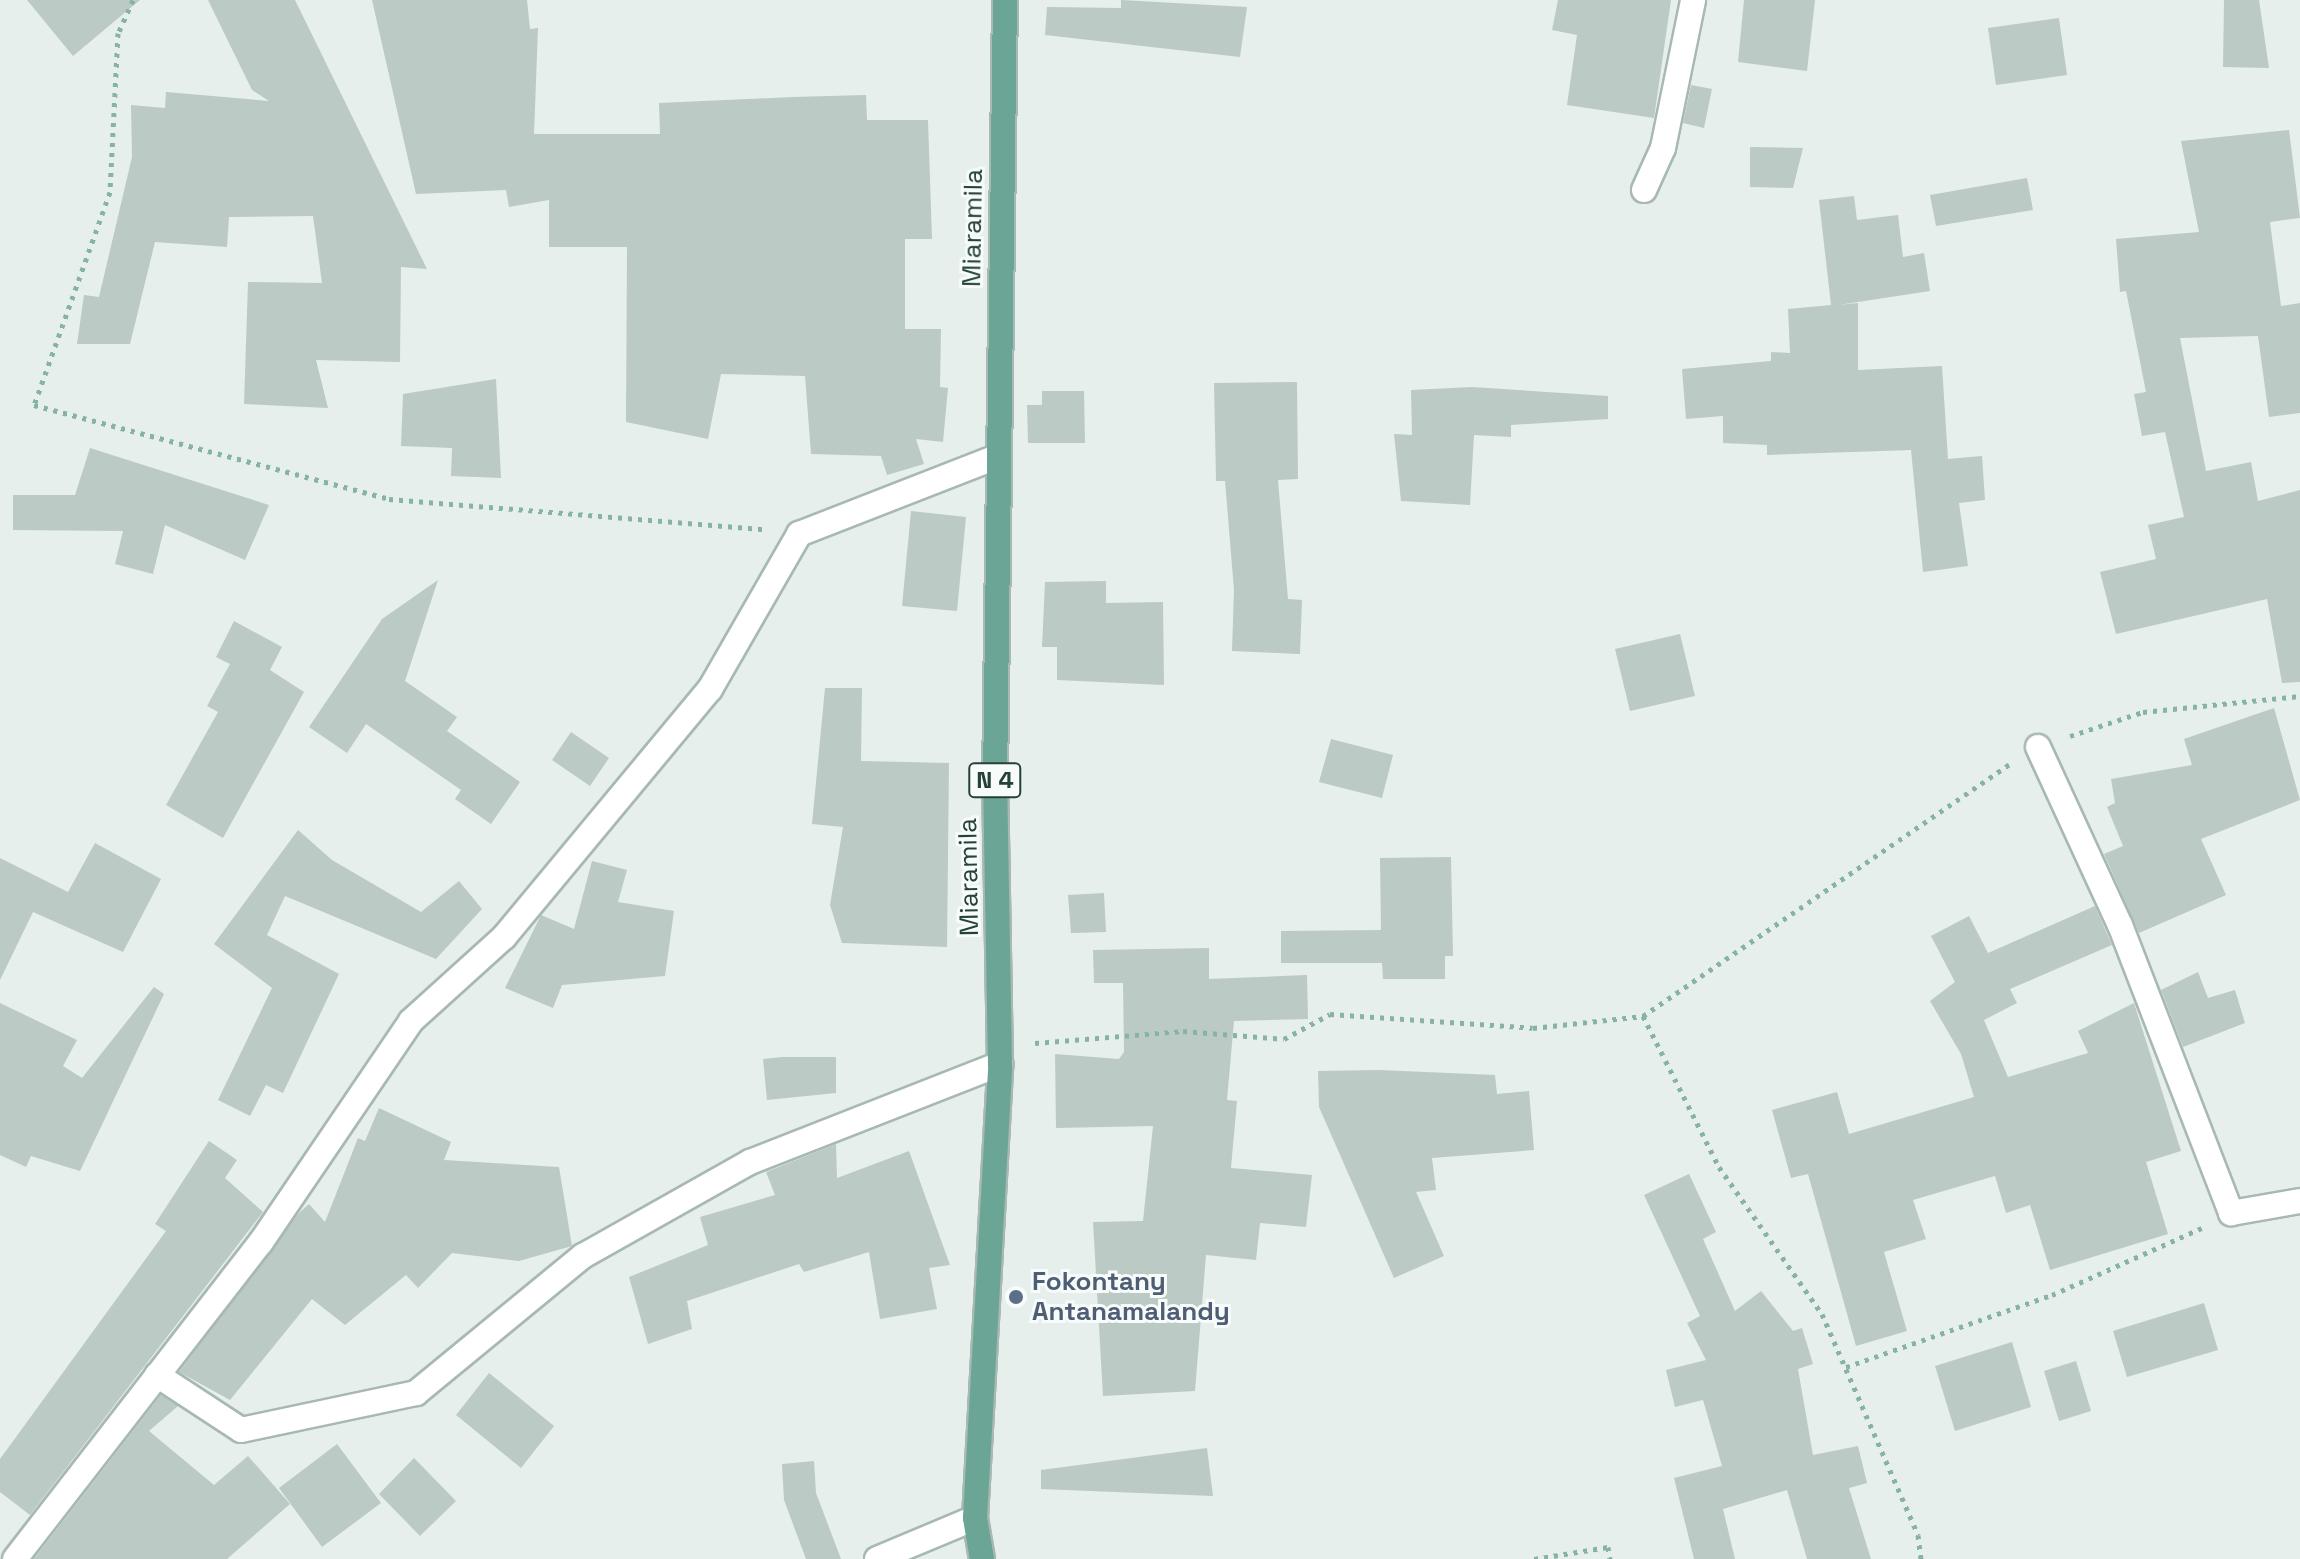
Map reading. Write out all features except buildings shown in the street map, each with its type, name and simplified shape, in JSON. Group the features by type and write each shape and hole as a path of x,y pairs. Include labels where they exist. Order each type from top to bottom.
{"main road":[{"name":"Miaramila","path":"982,1559 975,1518 1000,1056 997,457 1005,0"}],"street":[{"path":"1644,190 1663,148 1693,0"},
{"path":"15,1559 261,1242 411,1021 504,937 710,689 799,534 997,457"},
{"path":"2038,747 2120,925 2231,1213 2300,1201"},
{"path":"157,1375 241,1430 416,1393 583,1256 750,1162 1000,1056"},
{"path":"877,1559 975,1518"}],"path":[{"path":"133,0 118,33 110,192 34,405 389,499 693,519 799,534"},
{"path":"1000,1056 1118,1032 1284,1039 1330,1014 1533,1028 1643,1016 1909,828 2038,747 2143,712 2300,696"},
{"path":"1643,1016 1719,1167 1822,1314 1918,1535 1921,1559"},
{"path":"1846,1367 2144,1258 2231,1213"},
{"path":"1534,1559 1608,1547 1610,1559"}],"place":[{"name":"Fokontany Antanamalandy","path":"1016,1297"}]}
